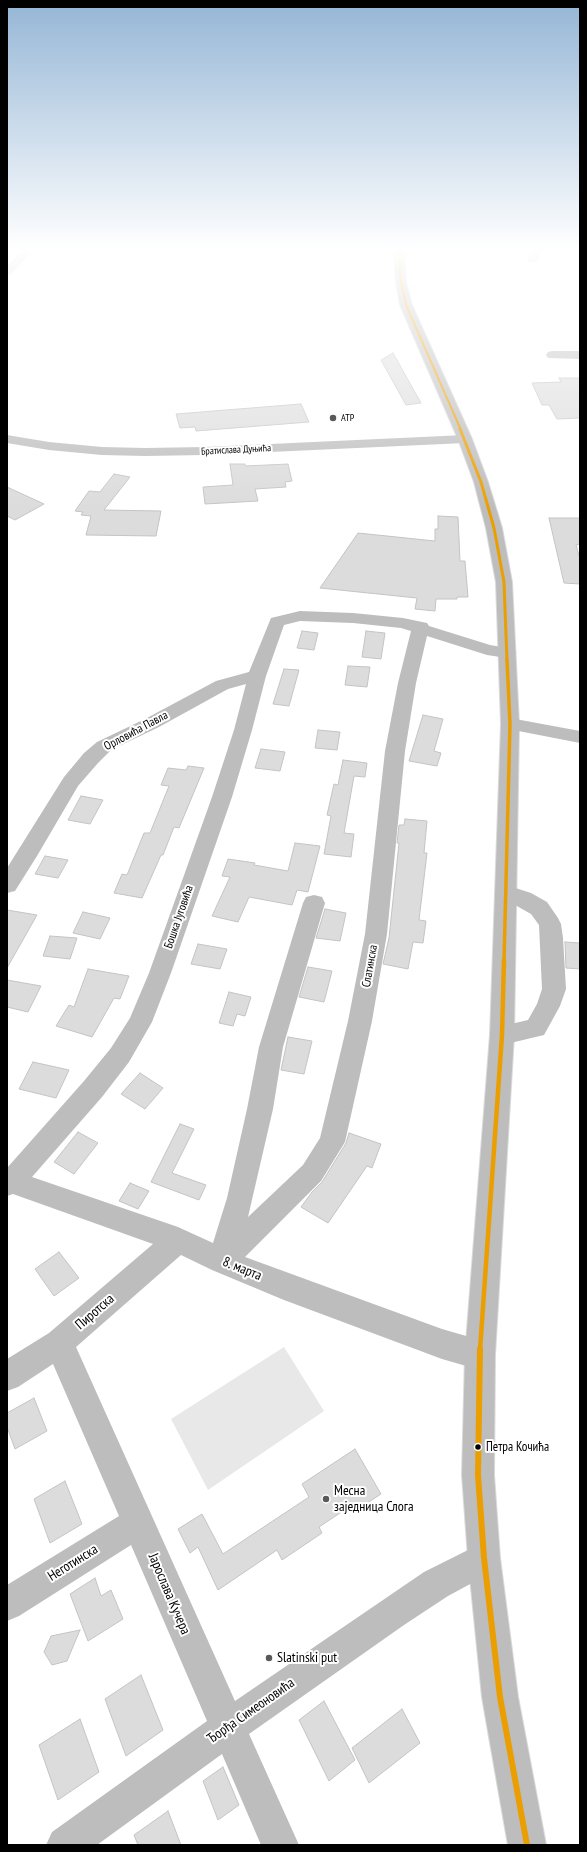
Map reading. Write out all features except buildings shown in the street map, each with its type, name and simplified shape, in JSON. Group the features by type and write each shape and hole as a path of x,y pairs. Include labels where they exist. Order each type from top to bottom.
{"street":[{"path":"419,336 465,439 488,505 502,565 510,724 506,893 502,1035 480,1355 478,1475 484,1558 500,1697 527,1845"},
{"path":"552,355 580,355"},
{"name":"Братислава Дуњића","path":"7,439 49,446 102,452 145,452 205,451 465,439"},
{"name":"Бошка Југовића","path":"9,1182 93,1089 120,1055 140,1022 160,973 222,797 243,730 257,676 277,622 300,616 353,618 404,623 421,627"},
{"path":"421,627 487,650 507,653"},
{"name":"Слатинска","path":"222,1262 312,1173 332,1142 338,1122 360,1021 376,934 400,717 421,627"},
{"name":"Орловића Павла","path":"7,885 30,851 71,782 104,746 152,723 222,685 257,676"},
{"path":"510,724 580,737"},
{"path":"502,1035 536,1028 548,1006 554,989 553,945 550,924 539,908 523,899 506,893"},
{"path":"222,1262 242,1191 260,1109 271,1047 314,903"},
{"name":"8. марта","path":"9,1182 178,1240 222,1262 442,1344 480,1355"},
{"name":"Пиротска","path":"7,1376 59,1343 178,1240"},
{"name":"Јарослава Кучера","path":"59,1343 227,1728 280,1845"},
{"name":"Неготинска","path":"7,1604 138,1522"},
{"name":"Ђорђа Симеоновића","path":"65,1845 227,1728 412,1599 484,1558"}],"shaded area":[{"path":"284,1347 324,1411 208,1490 171,1419"}],"transit line":[{"path":"420,336 465,439 481,482 494,528 504,582 510,724 502,1035 480,1355 478,1475 484,1558 500,1697 527,1845"}],"place":[{"name":"ATP","path":"333,418"},
{"name":"Петра Кочића","path":"478,1447"},
{"name":"Месна заједница Слога","path":"326,1499"},
{"name":"Slatinski put","path":"269,1658"}]}
